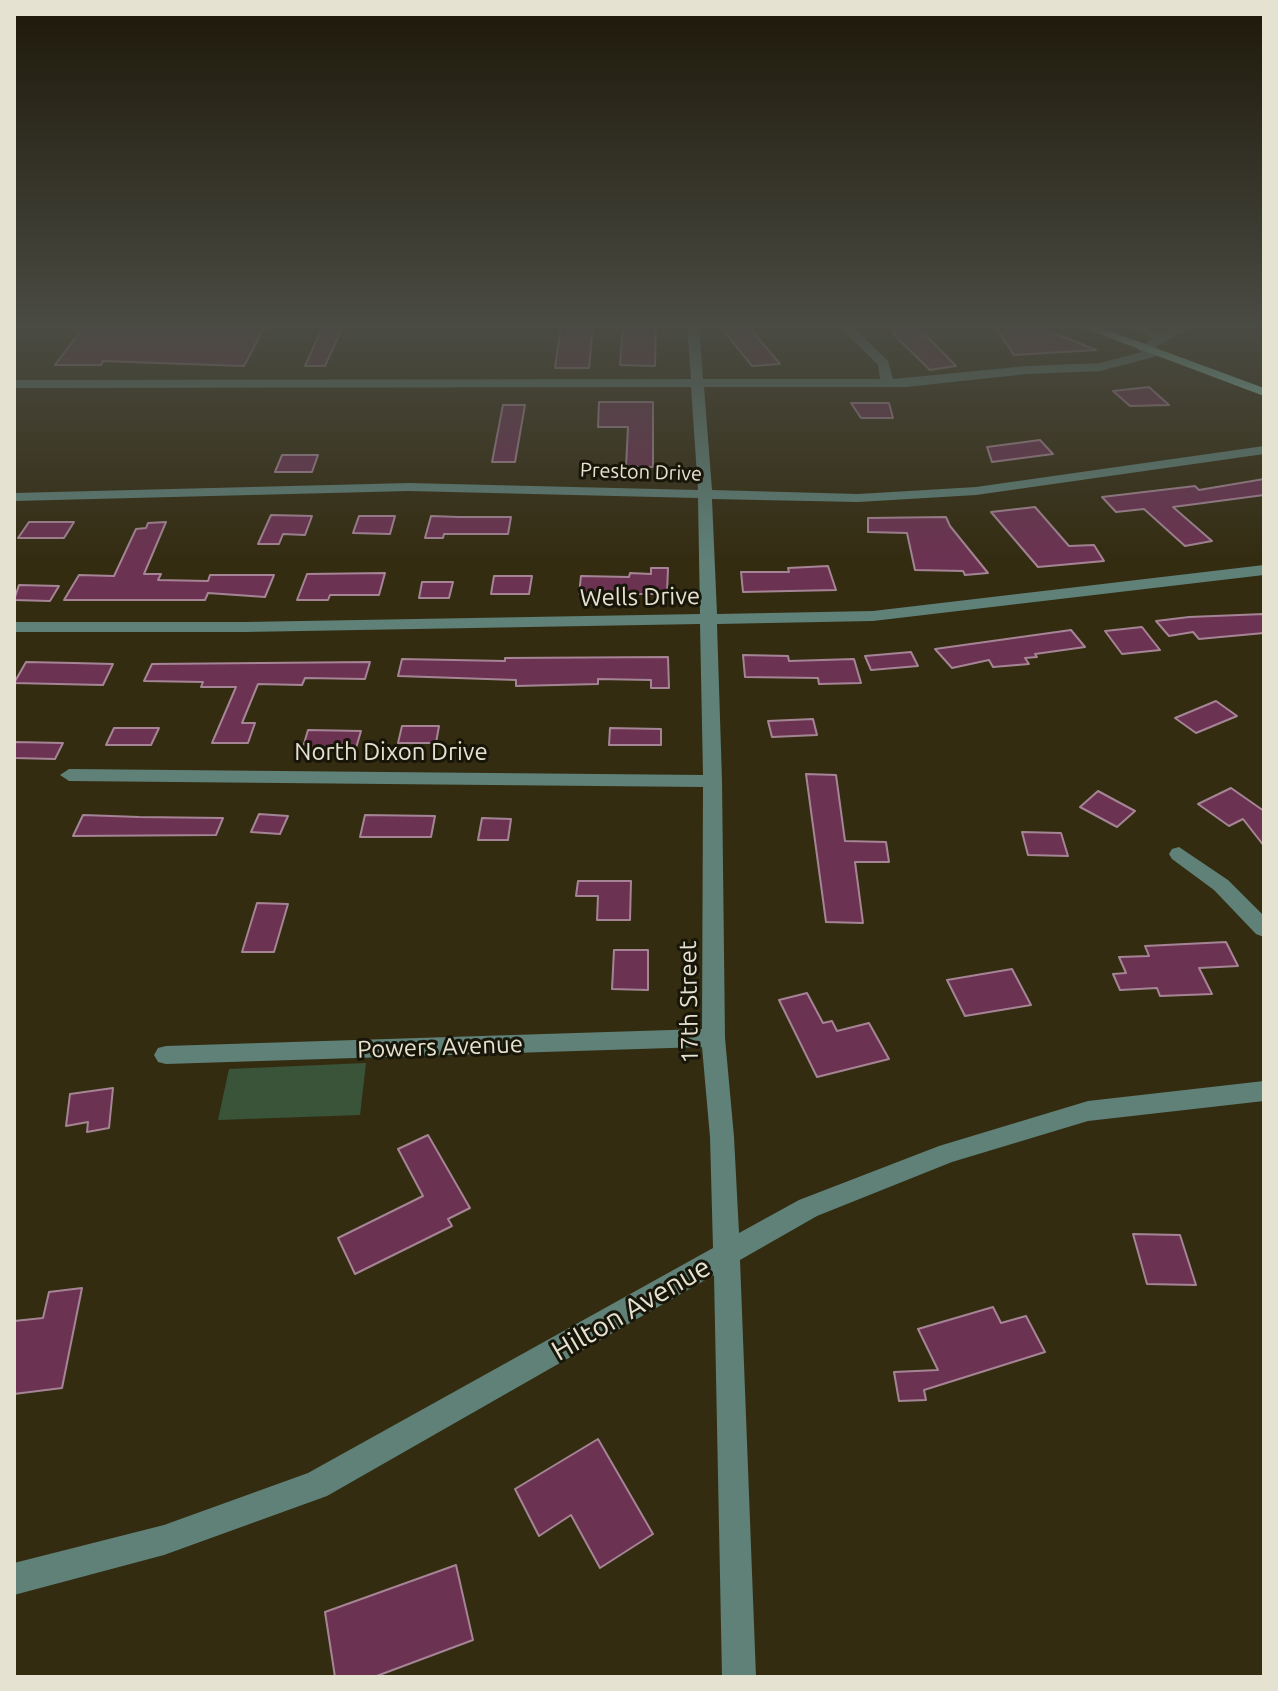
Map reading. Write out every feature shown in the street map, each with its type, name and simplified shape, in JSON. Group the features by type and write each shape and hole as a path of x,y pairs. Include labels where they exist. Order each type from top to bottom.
{"street":[{"name":"17th Street","path":"698,405 705,493 706,620 713,781 713,1038 727,1254 739,1677"},
{"name":"Preston Drive","path":"14,497 409,487 858,498 961,492 1130,471 1264,450"},
{"name":"Wells Drive","path":"14,627 873,616 1264,570"},
{"name":"North Dixon Drive","path":"69,775 713,781"},
{"path":"1179,854 1221,885 1264,929"},
{"name":"Powers Avenue","path":"166,1055 713,1038"},
{"name":"Hilton Avenue","path":"14,1579 164,1540 316,1485 808,1208 948,1153 1088,1111 1264,1091"}],"green space":[{"path":"366,1063 360,1115 218,1120 229,1069"}],"building":[{"path":"503,405 525,405 515,462 492,462"},
{"path":"599,405 653,405 653,467 626,467 628,427 598,427"},
{"path":"852,405 890,405 893,418 861,418"},
{"path":"1040,440 1053,454 992,462 987,447"},
{"path":"282,455 318,455 312,472 275,472"},
{"path":"1264,479 1264,495 1173,507 1212,541 1185,546 1144,509 1116,512 1102,497 1195,486 1199,490"},
{"path":"1035,507 1069,546 1094,545 1104,561 1038,567 991,512"},
{"path":"271,515 312,516 305,535 283,534 279,544 258,544"},
{"path":"359,516 395,516 390,534 353,533"},
{"path":"431,516 511,517 508,534 444,534 443,538 425,538"},
{"path":"946,517 988,573 965,575 963,571 915,570 907,533 868,532 868,518"},
{"path":"29,522 74,522 64,538 18,538"},
{"path":"166,522 144,574 161,574 158,580 208,581 210,575 274,575 265,597 208,593 205,600 64,600 79,575 114,576 136,529 146,528 148,523"},
{"path":"828,566 836,590 743,592 741,572 789,572 788,568"},
{"path":"651,568 668,568 667,594 579,594 581,576 629,577 630,573 651,574"},
{"path":"385,573 379,595 330,595 328,600 297,600 307,574"},
{"path":"494,576 532,576 529,594 491,594"},
{"path":"422,582 453,582 449,598 419,598"},
{"path":"19,585 59,586 50,601 14,600"},
{"path":"1264,614 1264,633 1199,639 1193,632 1169,636 1156,621 1189,617"},
{"path":"1142,627 1160,650 1122,654 1105,631"},
{"path":"1071,630 1085,647 1035,654 1037,657 1025,658 1029,664 993,667 989,660 952,668 935,649"},
{"path":"911,652 918,666 871,670 865,656"},
{"path":"743,655 788,656 789,661 854,659 861,683 819,684 818,678 745,677"},
{"path":"668,657 669,688 651,688 651,680 598,679 598,684 516,686 516,680 398,676 402,659 505,661 505,658"},
{"path":"26,662 113,664 103,685 14,683"},
{"path":"370,662 365,679 305,678 302,685 258,684 242,723 255,723 248,743 212,743 236,687 201,687 203,682 144,681 152,664"},
{"path":"1216,701 1237,716 1196,733 1175,718"},
{"path":"813,719 817,735 772,737 768,721"},
{"path":"402,726 439,726 436,743 398,743"},
{"path":"114,728 159,728 151,745 106,745"},
{"path":"610,728 661,729 661,745 609,745"},
{"path":"308,730 361,731 356,748 303,747"},
{"path":"14,742 63,743 55,759 14,758"},
{"path":"806,774 836,775 845,841 886,842 889,862 855,862 863,923 826,922"},
{"path":"1231,788 1264,811 1264,846 1243,819 1229,826 1198,804"},
{"path":"1098,791 1135,811 1117,827 1080,807"},
{"path":"259,814 288,816 280,834 251,832"},
{"path":"83,815 223,818 216,835 73,836"},
{"path":"365,815 435,816 431,837 360,837"},
{"path":"482,818 511,819 508,840 478,840"},
{"path":"1022,832 1061,833 1068,856 1028,855"},
{"path":"578,881 631,881 630,920 597,920 598,896 576,896"},
{"path":"257,903 288,904 274,952 242,952"},
{"path":"1226,942 1238,966 1199,968 1212,994 1160,996 1157,988 1120,990 1113,974 1126,973 1119,957 1149,956 1145,946"},
{"path":"614,950 648,950 648,990 612,989"},
{"path":"1012,969 1031,1005 965,1016 947,980"},
{"path":"807,993 823,1023 832,1021 837,1031 869,1023 889,1059 817,1077 779,1000"},
{"path":"113,1088 109,1128 87,1132 88,1122 66,1126 70,1094"},
{"path":"428,1135 470,1208 448,1219 452,1226 355,1274 338,1238 423,1196 398,1149"},
{"path":"1133,1234 1180,1235 1196,1285 1147,1284"},
{"path":"82,1288 62,1388 14,1394 14,1321 43,1318 49,1292"},
{"path":"993,1307 1001,1323 1026,1316 1045,1352 924,1390 926,1400 899,1401 894,1372 938,1370 918,1329"},
{"path":"598,1439 653,1534 600,1568 571,1515 539,1536 515,1489"},
{"path":"456,1565 473,1640 374,1677 335,1677 325,1612"}]}
